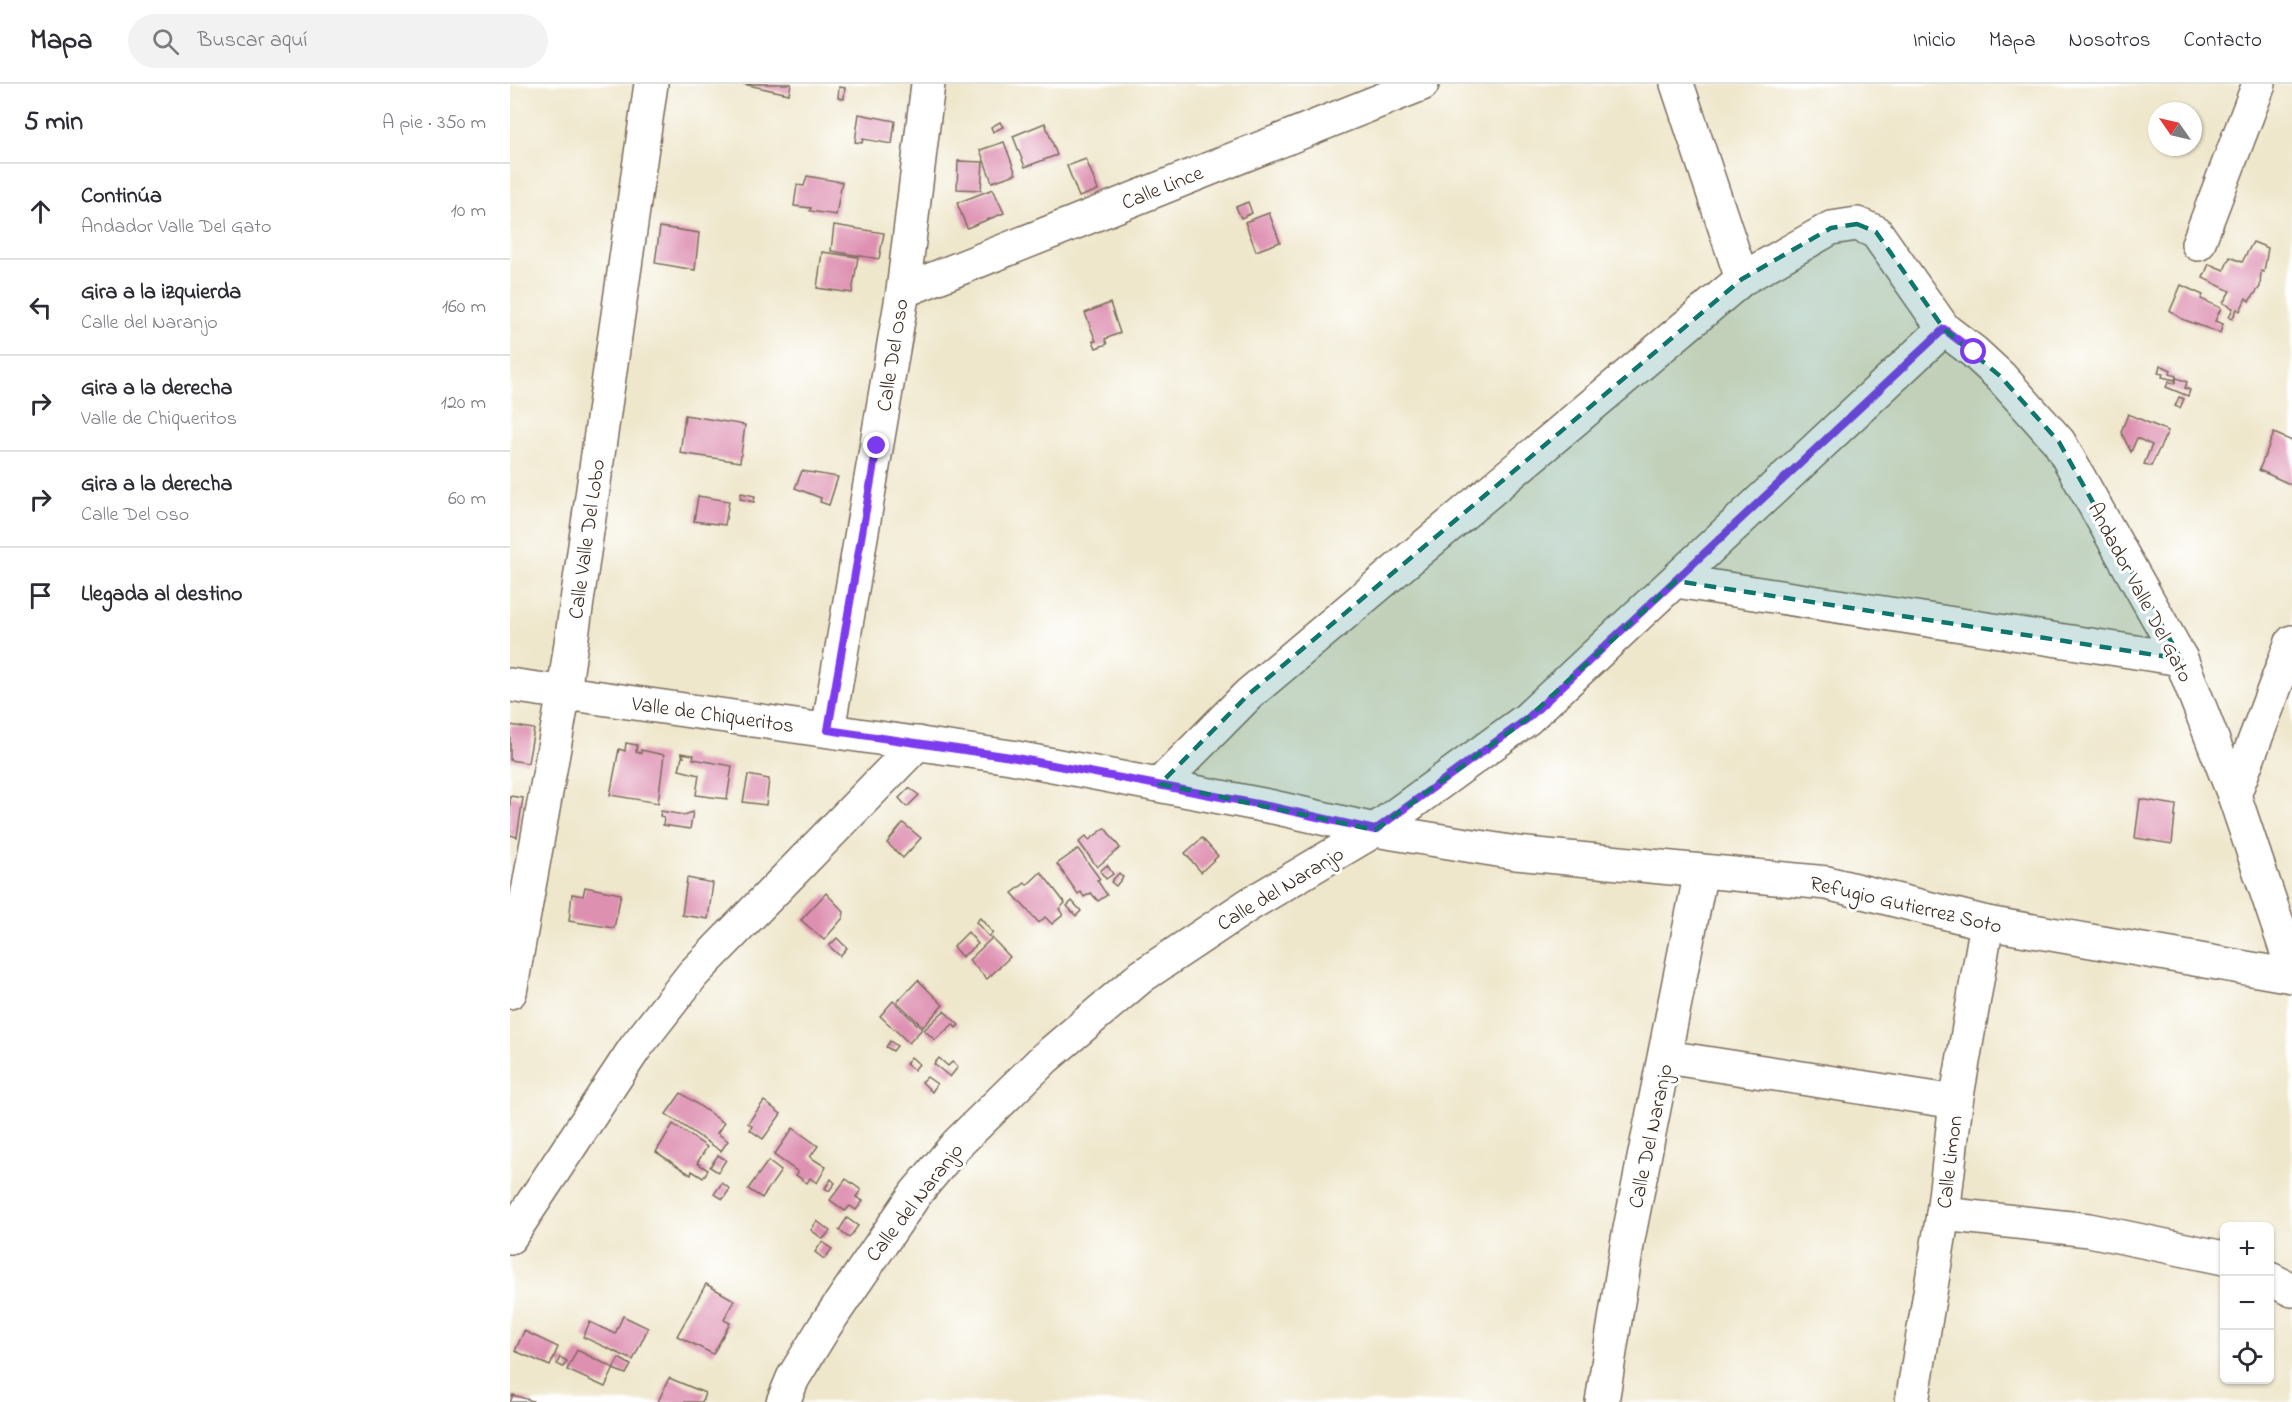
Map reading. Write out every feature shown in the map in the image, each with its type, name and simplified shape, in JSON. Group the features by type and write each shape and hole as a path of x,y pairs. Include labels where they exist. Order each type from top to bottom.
{"street":[{"name":"Calle Valle Del Lobo","path":"510,992 564,692 651,84"},
{"name":"Calle Del Oso","path":"828,730 903,291 928,84"},
{"name":"Calle Lince","path":"903,291 1422,84"},
{"path":"1677,84 1742,279"},
{"path":"2198,244 2259,84"},
{"name":"Andador Valle Del Gato","path":"1160,784 1249,694 1742,279 1831,228 1857,224 1876,232 1944,329 2000,376 2059,442 2181,659 2234,795 2292,967"},
{"name":"Calle del Naranjo","path":"783,1402 794,1378 825,1326 916,1193 957,1144 1037,1066 1142,976 1250,904 1375,830 1527,719 1944,329"},
{"path":"1676,581 2181,659"},
{"path":"2234,795 2292,642"},
{"name":"Valle de Chiqueritos","path":"510,685 1011,757 1160,784 1375,830"},
{"path":"510,1237 635,1048 693,974 918,743"},
{"name":"Refugio Gutierrez Soto","path":"1375,830 1516,853 1827,883 1987,923 2292,976"},
{"name":"Calle Del Naranjo","path":"1602,1402 1628,1239 1666,1057 1701,871"},
{"name":"Calle Limon","path":"1912,1402 1943,1214 1956,1102 1987,923"},
{"path":"1666,1057 1956,1102"},
{"path":"1943,1214 2089,1230 2220,1257"},
{"path":"2274,1281 2292,1290"}],"highlighted area":[{"path":"1857,224 1876,232 1944,329 2000,376 2059,442 2181,659 1676,581 1527,719 1375,830 1160,784 1249,694 1742,279 1831,228"}],"building":[{"path":"743,84 791,84 789,94"},
{"path":"839,87 845,88 844,99 838,98"},
{"path":"859,114 895,121 892,144 863,139 862,143 855,142"},
{"path":"1000,122 1003,127 993,132 991,127"},
{"path":"1045,123 1057,155 1025,167 1013,136"},
{"path":"1004,142 1016,174 992,182 980,150"},
{"path":"1086,159 1098,190 1079,197 1067,166"},
{"path":"958,161 983,162 981,190 957,189"},
{"path":"807,176 842,182 836,215 794,206 797,185 804,186"},
{"path":"993,189 1004,213 967,228 957,203"},
{"path":"1248,202 1252,213 1241,218 1236,207"},
{"path":"1269,213 1280,242 1256,251 1245,222"},
{"path":"834,225 884,233 879,259 831,251"},
{"path":"660,227 699,233 695,270 655,263"},
{"path":"2253,242 2268,248 2264,272 2261,271 2260,287 2249,301 2246,298 2240,311 2237,309 2232,319 2229,317 2233,308 2223,303 2230,291 2203,278 2209,264 2224,270 2230,257 2242,262"},
{"path":"822,252 858,257 852,293 817,288"},
{"path":"2181,285 2203,295 2201,299 2221,308 2215,321 2223,324 2220,333 2182,319 2170,311"},
{"path":"1110,303 1120,333 1105,339 1107,344 1096,348 1093,341 1096,341 1085,313"},
{"path":"2160,365 2171,370 2170,374 2176,376 2175,380 2162,377 2163,374 2158,373"},
{"path":"2177,378 2187,382 2185,388 2190,390 2188,396 2166,387 2169,381 2174,384"},
{"path":"2179,397 2184,399 2180,408 2175,406"},
{"path":"2128,414 2168,431 2151,466 2144,464 2152,445 2137,438 2131,452 2121,432"},
{"path":"685,415 745,425 740,462 680,453"},
{"path":"2274,433 2292,441 2292,485 2259,470"},
{"path":"802,471 838,477 829,505 820,502 821,498 795,488"},
{"path":"741,493 755,496 754,502 740,499"},
{"path":"698,496 729,501 725,525 694,521"},
{"path":"510,725 534,729 528,763 510,760"},
{"path":"626,743 637,745 636,752 641,753 641,750 664,755 658,803 610,795 619,749 625,751"},
{"path":"681,753 694,755 693,759 732,766 727,799 696,795 699,775 679,770 682,757 684,757"},
{"path":"748,775 769,779 766,805 743,802"},
{"path":"909,788 919,795 907,807 899,798"},
{"path":"510,796 523,798 517,837 510,835"},
{"path":"2140,799 2176,805 2172,844 2135,838"},
{"path":"661,811 684,815 693,812 690,829 663,825 664,817 660,816"},
{"path":"903,823 921,838 903,858 887,843"},
{"path":"1105,828 1120,848 1097,867 1079,842 1086,836 1089,840"},
{"path":"1202,838 1218,856 1201,872 1185,853"},
{"path":"1078,849 1100,879 1097,880 1107,895 1098,901 1091,893 1084,897 1081,892 1078,894 1057,864"},
{"path":"1107,865 1113,874 1106,879 1100,871"},
{"path":"1041,872 1065,903 1059,909 1063,915 1052,924 1045,917 1039,923 1012,893 1025,883 1027,885"},
{"path":"1119,873 1123,877 1116,886 1111,882"},
{"path":"687,878 713,883 708,919 682,915"},
{"path":"585,887 621,894 614,928 569,921 572,894 583,896"},
{"path":"826,893 844,912 843,918 824,940 801,920"},
{"path":"1072,901 1081,911 1076,916 1067,906"},
{"path":"980,918 993,933 989,937 976,922"},
{"path":"968,932 978,944 962,957 953,947"},
{"path":"837,938 847,948 840,956 829,946"},
{"path":"992,938 1010,957 987,979 969,960"},
{"path":"918,980 943,1005 923,1027 897,1002"},
{"path":"893,1001 922,1029 909,1043 880,1016"},
{"path":"944,1011 959,1025 956,1028 953,1024 935,1040 924,1030"},
{"path":"890,1041 897,1046 893,1051 886,1047"},
{"path":"911,1057 919,1064 914,1070 906,1064"},
{"path":"939,1058 948,1066 952,1062 958,1067 950,1077 934,1064"},
{"path":"927,1077 937,1084 932,1092 922,1082"},
{"path":"681,1093 724,1123 717,1133 728,1141 721,1151 666,1114"},
{"path":"764,1101 781,1114 763,1139 750,1130 752,1126 748,1123"},
{"path":"673,1124 707,1147 697,1163 708,1170 703,1178 692,1171 691,1175 656,1152"},
{"path":"793,1128 818,1146 810,1157 826,1167 817,1183 810,1178 807,1183 796,1175 798,1172 774,1155"},
{"path":"718,1155 726,1160 718,1172 710,1167"},
{"path":"768,1161 781,1171 762,1198 748,1189"},
{"path":"831,1179 835,1183 829,1191 825,1188"},
{"path":"846,1179 861,1190 856,1197 863,1201 856,1210 850,1206 845,1211 830,1200"},
{"path":"722,1183 730,1189 723,1199 714,1194"},
{"path":"847,1218 858,1226 849,1238 839,1230"},
{"path":"817,1221 830,1231 823,1239 811,1230"},
{"path":"822,1242 832,1249 824,1259 815,1252"},
{"path":"706,1284 734,1300 724,1320 730,1323 713,1354 677,1336"},
{"path":"623,1316 648,1328 633,1360 583,1337 590,1322 615,1334"},
{"path":"524,1331 558,1347 550,1366 515,1351"},
{"path":"577,1350 614,1368 605,1387 567,1370"},
{"path":"560,1357 567,1361 563,1367 557,1364"},
{"path":"619,1358 631,1365 626,1374 613,1369"},
{"path":"669,1378 705,1393 702,1402 658,1402"},
{"path":"513,1395 533,1401 533,1402 510,1402"}],"route":[{"path":"877,446 828,730 1011,757 1160,784 1375,830 1527,719 1944,329 1974,352"}]}
